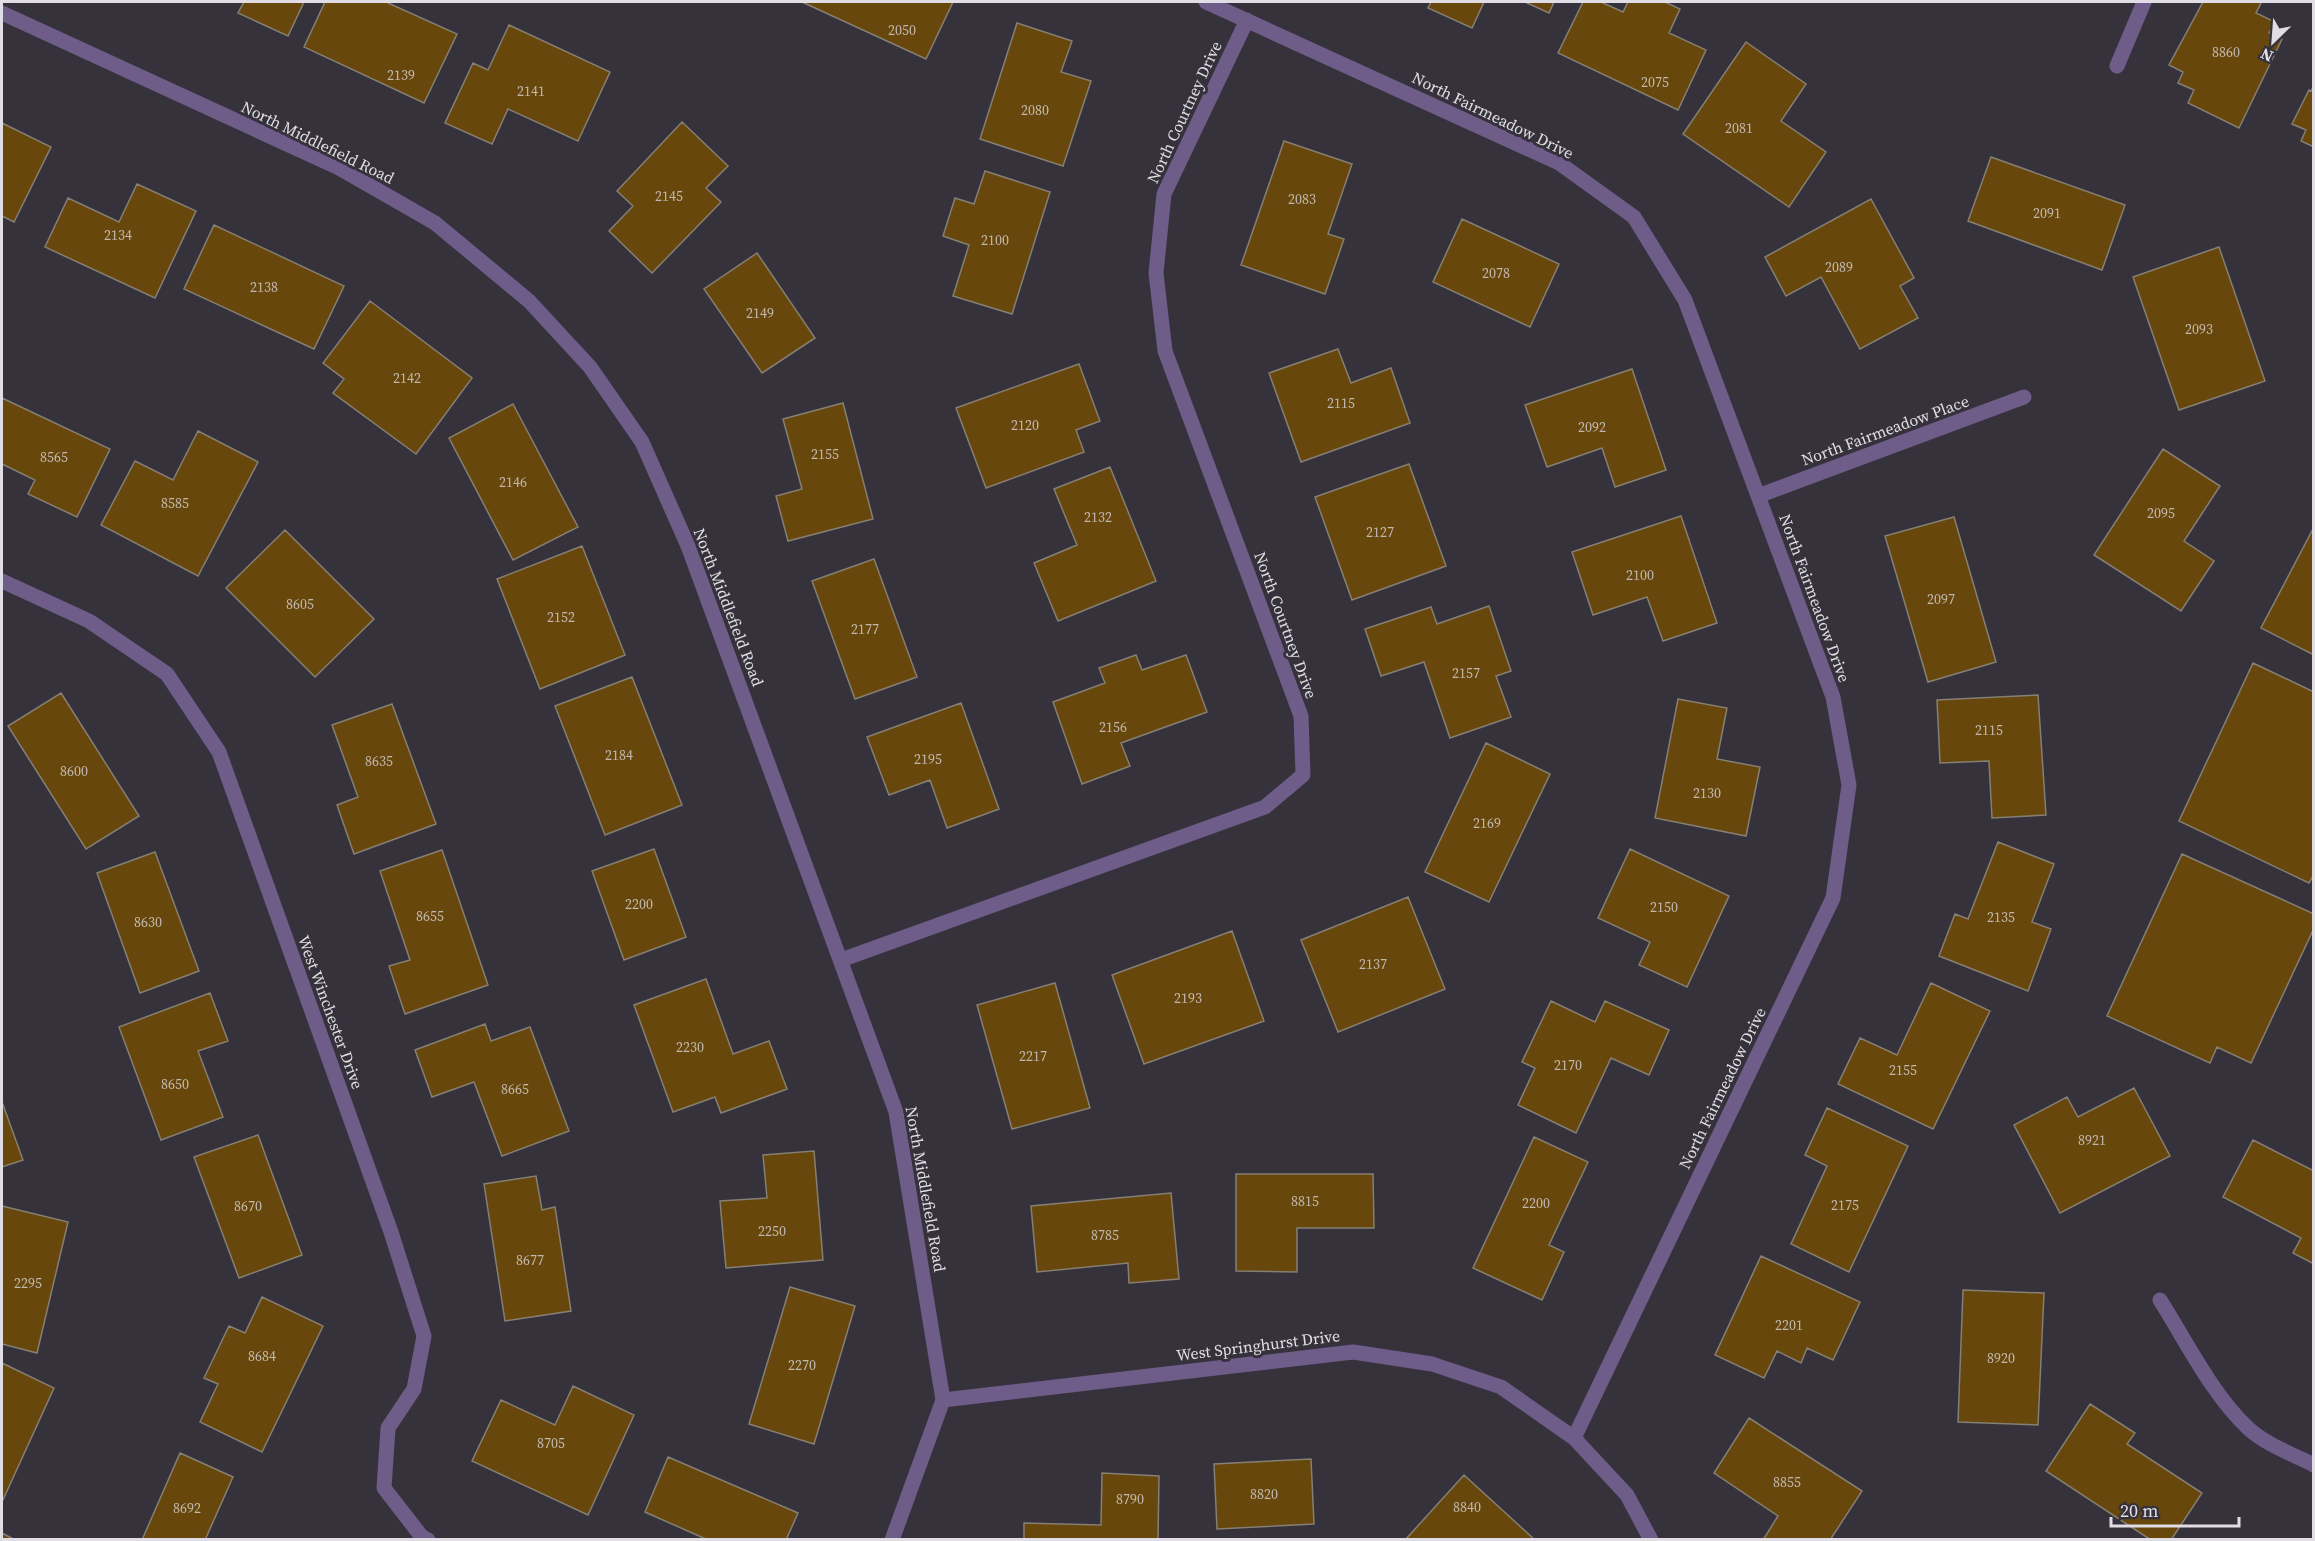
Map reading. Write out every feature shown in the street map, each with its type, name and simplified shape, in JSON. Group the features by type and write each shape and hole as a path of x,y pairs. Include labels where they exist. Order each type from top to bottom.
{"street":[{"name":"North Fairmeadow Drive","path":"1206,2 1559,163 1634,217 1685,300 1835,708 1849,784 1833,898 1574,1438"},
{"path":"2117,66 2144,2"},
{"name":"North Middlefield Road","path":"2,13 339,168 435,223 529,301 590,367 642,442 688,546 896,1112 943,1400 892,1539"},
{"name":"North Courtney Drive","path":"841,960 1265,807 1303,775 1301,716 1165,351 1156,273 1164,194 1247,20"},
{"name":"North Fairmeadow Place","path":"1758,496 2024,397"},
{"name":"West Winchester Drive","path":"2,581 89,621 167,674 219,752 387,1221 424,1336 414,1389 388,1428 384,1488 422,1537 428,1539"},
{"path":"2160,1300 2230,1410 2251,1431 2276,1447 2313,1465"},
{"name":"West Springhurst Drive","path":"943,1400 1353,1352 1432,1364 1501,1387 1574,1438 1627,1495 1651,1539"}],"building":[{"path":"244,2 304,2 288,36 238,13"},
{"path":"325,2 386,2 457,34 424,103 304,47"},
{"path":"802,2 953,2 926,59"},
{"path":"1431,2 1484,2 1472,28 1428,8"},
{"path":"1525,2 1554,2 1549,13"},
{"path":"1583,2 1601,2 1623,12 1628,2 1665,2 1680,9 1669,33 1706,50 1678,110 1558,53"},
{"path":"2203,2 2259,2 2261,3 2256,13 2275,22 2269,33 2282,39 2239,128 2188,103 2194,90 2178,83 2183,72 2169,65"},
{"path":"1017,23 1072,41 1061,72 1091,81 1063,166 980,139"},
{"path":"509,25 610,72 578,141 508,109 492,144 445,123 473,63 488,70"},
{"path":"1746,42 1806,84 1781,121 1826,152 1789,207 1683,134"},
{"path":"2314,85 2314,147 2301,141 2306,130 2292,124 2309,90 2311,91"},
{"path":"682,122 728,166 706,188 721,202 652,273 609,231 633,206 617,191"},
{"path":"2,123 51,147 14,222 2,216"},
{"path":"1284,141 1352,164 1328,234 1344,239 1325,294 1241,265"},
{"path":"1991,157 2125,205 2102,270 1968,221"},
{"path":"985,171 1050,192 1012,314 953,296 969,245 943,236 955,198 974,204"},
{"path":"137,184 196,211 155,298 45,247 68,198 119,222"},
{"path":"1871,199 1914,278 1900,286 1918,318 1860,349 1821,277 1786,296 1765,257"},
{"path":"1462,219 1559,264 1530,327 1433,282"},
{"path":"214,225 344,286 314,349 184,289"},
{"path":"2219,247 2265,381 2179,410 2133,277"},
{"path":"757,253 815,338 762,373 704,289"},
{"path":"370,301 472,378 416,454 333,393 344,379 323,363"},
{"path":"1338,349 1351,383 1391,368 1410,423 1301,462 1269,373"},
{"path":"1079,364 1100,421 1076,430 1084,452 986,488 956,408"},
{"path":"1632,369 1666,470 1615,487 1602,448 1547,467 1525,405"},
{"path":"2,398 110,449 77,517 28,494 35,480 2,464"},
{"path":"843,403 873,519 788,541 776,496 802,489 783,419"},
{"path":"513,404 578,527 513,560 449,438"},
{"path":"198,431 258,462 198,576 101,525 135,461 173,480"},
{"path":"2163,449 2220,486 2184,541 2214,561 2181,611 2094,555"},
{"path":"1409,464 1446,566 1352,600 1315,497"},
{"path":"1110,467 1156,581 1058,621 1034,563 1077,545 1054,489"},
{"path":"1681,516 1717,623 1663,641 1647,597 1593,615 1572,552"},
{"path":"1954,517 1996,662 1928,682 1885,536"},
{"path":"2314,527 2314,655 2261,628"},
{"path":"285,530 374,619 315,677 226,588"},
{"path":"582,546 625,655 540,689 497,579"},
{"path":"874,559 917,677 855,699 812,581"},
{"path":"1489,606 1511,671 1496,676 1511,717 1450,738 1424,662 1381,676 1365,629 1431,607 1437,624"},
{"path":"1136,655 1142,670 1186,655 1207,712 1121,743 1130,766 1082,784 1053,702 1105,683 1099,668"},
{"path":"2253,663 2314,692 2314,874 2309,883 2179,821"},
{"path":"632,677 682,805 605,835 555,706"},
{"path":"61,693 139,816 86,849 8,726"},
{"path":"2038,695 2046,815 1992,818 1989,761 1940,763 1937,700"},
{"path":"1678,699 1727,708 1717,759 1760,767 1746,836 1655,818"},
{"path":"961,703 999,809 947,828 930,780 889,795 867,737"},
{"path":"392,704 436,824 354,854 337,805 358,797 332,725"},
{"path":"1486,743 1550,774 1489,902 1425,872"},
{"path":"1998,842 2054,864 2032,922 2051,929 2028,991 1939,956 1955,914 1968,919"},
{"path":"654,849 686,937 624,960 592,871"},
{"path":"1630,849 1729,896 1687,987 1639,965 1650,942 1598,918"},
{"path":"442,850 488,985 405,1014 389,966 410,960 380,871"},
{"path":"155,852 199,971 140,993 97,873"},
{"path":"2182,854 2314,914 2314,928 2251,1063 2217,1047 2210,1063 2107,1016"},
{"path":"1408,897 1445,989 1338,1032 1301,940"},
{"path":"1232,931 1264,1021 1144,1064 1112,975"},
{"path":"706,979 733,1054 769,1041 787,1089 721,1113 715,1097 673,1112 634,1005"},
{"path":"1055,983 1090,1108 1012,1129 977,1005"},
{"path":"1931,983 1990,1011 1933,1129 1838,1084 1860,1038 1897,1055"},
{"path":"210,993 228,1041 198,1051 223,1117 161,1140 119,1027"},
{"path":"1551,1001 1595,1022 1605,1001 1669,1030 1649,1075 1611,1058 1576,1133 1518,1105 1535,1068 1522,1062"},
{"path":"485,1024 491,1041 530,1027 569,1131 502,1156 474,1082 432,1097 415,1050"},
{"path":"2134,1088 2170,1156 2060,1213 2014,1125 2067,1097 2078,1117"},
{"path":"2,1102 23,1160 2,1167"},
{"path":"1827,1108 1908,1146 1849,1272 1791,1244 1827,1166 1805,1155"},
{"path":"258,1135 302,1255 239,1278 194,1157"},
{"path":"1534,1137 1588,1162 1549,1245 1564,1252 1542,1300 1473,1268"},
{"path":"2253,1140 2314,1171 2314,1264 2293,1253 2301,1238 2223,1197"},
{"path":"814,1151 823,1260 726,1268 720,1201 767,1198 763,1155"},
{"path":"1236,1174 1373,1174 1374,1228 1297,1228 1297,1272 1236,1271"},
{"path":"536,1176 542,1210 555,1207 571,1311 505,1321 484,1184"},
{"path":"1171,1193 1179,1279 1129,1283 1128,1263 1037,1272 1031,1206"},
{"path":"2,1206 68,1222 37,1353 2,1344"},
{"path":"1761,1256 1860,1302 1833,1360 1807,1348 1801,1363 1777,1351 1764,1378 1715,1355"},
{"path":"790,1287 855,1306 814,1444 749,1424"},
{"path":"1963,1290 2044,1293 2038,1425 1958,1422"},
{"path":"262,1297 323,1326 262,1452 200,1422 218,1384 204,1378 229,1326 245,1333"},
{"path":"2,1363 54,1388 2,1502"},
{"path":"573,1386 634,1415 588,1515 472,1461 501,1400 555,1425"},
{"path":"2090,1404 2135,1433 2127,1444 2202,1493 2171,1540 2151,1540 2046,1471"},
{"path":"1749,1418 1862,1491 1830,1540 1763,1540 1778,1516 1714,1473"},
{"path":"180,1453 233,1477 205,1540 142,1540"},
{"path":"668,1457 798,1513 786,1540 708,1540 645,1512"},
{"path":"1311,1459 1314,1524 1217,1529 1214,1464"},
{"path":"1102,1473 1159,1476 1158,1540 1024,1540 1024,1523 1101,1525"},
{"path":"1464,1475 1535,1540 1405,1540"},
{"path":"2,1533 15,1540 2,1540"}]}
